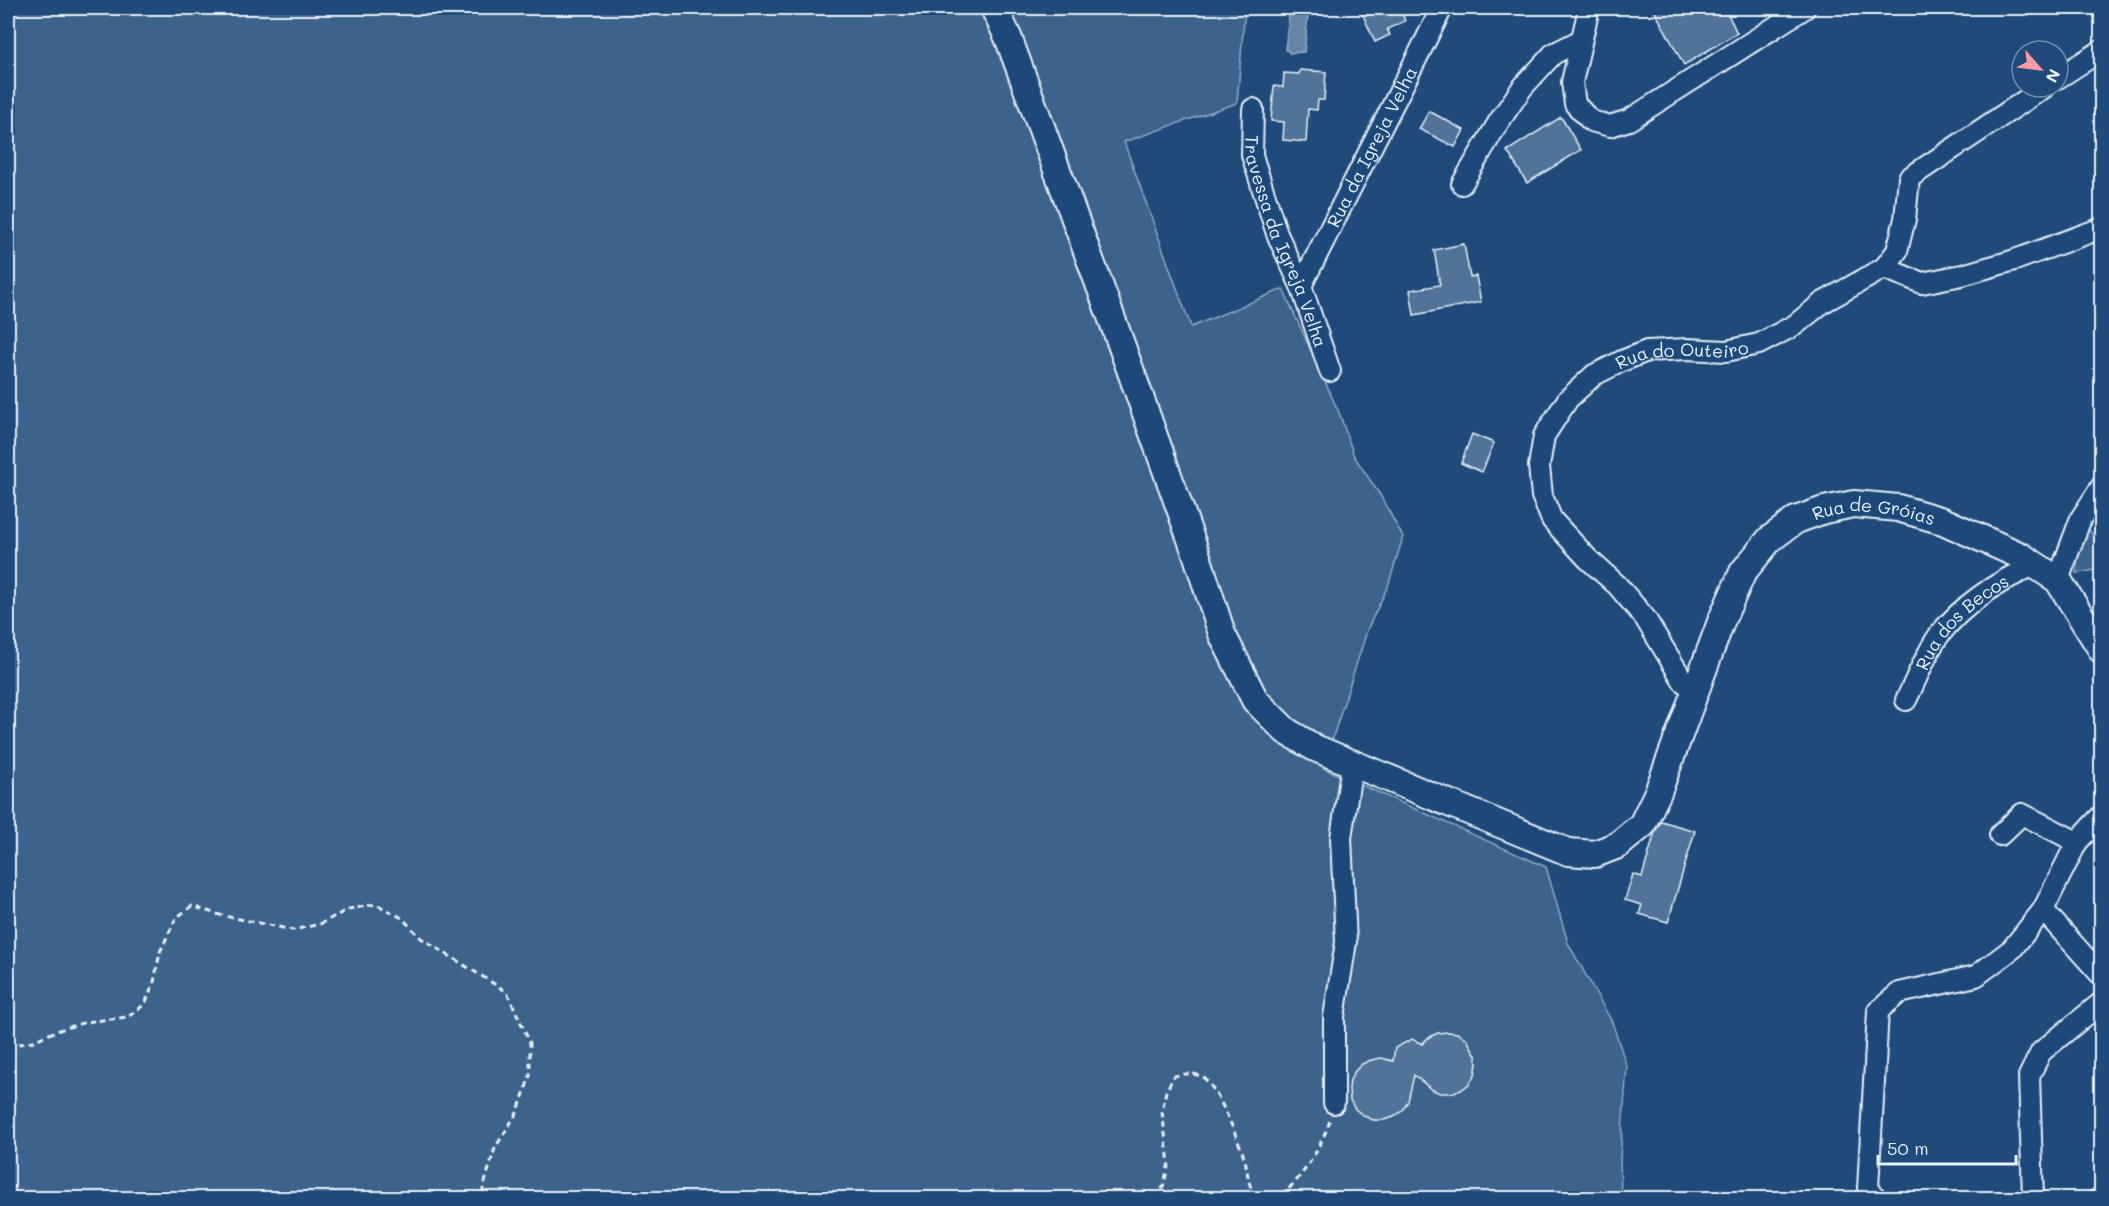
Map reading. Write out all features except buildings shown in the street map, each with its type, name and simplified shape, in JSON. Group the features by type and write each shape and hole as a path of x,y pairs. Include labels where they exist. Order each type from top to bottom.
{"street":[{"name":"Rua de Gróias","path":"994,8 1008,37 1116,330 1193,544 1222,634 1255,700 1286,730 1315,748 1568,852 1595,854 1618,845 1642,825 1658,792 1722,619 1743,572 1770,539 1796,520 1824,510 1854,504 1898,508 1943,521 2036,564 2058,580 2102,650"},
{"name":"Rua da Igreja Velha","path":"1301,286 1442,8"},
{"path":"1589,8 1572,82 1575,104 1591,121 1610,126 1629,120 1805,8"},
{"path":"1462,184 1498,123 1522,88 1553,54 1581,40"},
{"path":"2070,70 2102,50"},
{"path":"2027,99 1909,178 1905,219 1896,251 1884,268 1922,283 1962,275 2015,260 2102,228"},
{"name":"Travessa da Igreja Velha","path":"1253,109 1252,155 1277,234 1301,286 1330,370"},
{"name":"Rua do Outeiro","path":"1697,690 1684,681 1645,618 1552,520 1542,496 1539,466 1544,436 1568,399 1594,375 1622,361 1647,351 1687,349 1726,351 1759,344 1795,325 1822,303 1884,268"},
{"path":"2058,580 2081,518 2102,486"},
{"name":"Rua dos Becos","path":"1906,700 1938,635 1959,613 1984,592 2036,564"},
{"path":"1334,1103 1334,1017 1346,942 1341,838 1352,764"},
{"path":"2000,835 2022,814 2077,842"},
{"path":"1876,1198 1868,1188 1878,1011 1899,993 1976,976 2012,949 2043,910 2077,842 2102,815"},
{"path":"2043,910 2102,976"},
{"path":"2033,1198 2029,1076 2041,1052 2102,1002"}],"path":[{"path":"8,1045 28,1043 86,1022 128,1017 145,1004 154,982 160,952 176,918 192,906 220,915 293,930 320,924 349,909 376,904 402,918 421,938 507,992 530,1043 530,1076 518,1111 495,1148 483,1189 483,1198"},
{"path":"1156,1198 1163,1187 1169,1162 1162,1112 1166,1091 1174,1076 1189,1073 1204,1077 1217,1095 1245,1161 1248,1186 1260,1198 1276,1197 1292,1186 1327,1131 1334,1103"}],"shaded area":[{"path":"8,8 1245,8 1237,103 1124,142 1191,327 1283,289 1340,415 1354,456 1380,495 1403,537 1388,586 1368,628 1323,768 1546,867 1568,943 1612,1022 1627,1067 1620,1158 1621,1198 8,1198"},
{"path":"1289,14 1308,16 1304,52 1289,53 1285,50"},
{"path":"2088,529 2101,545 2101,569 2076,573 2079,550"}]}
